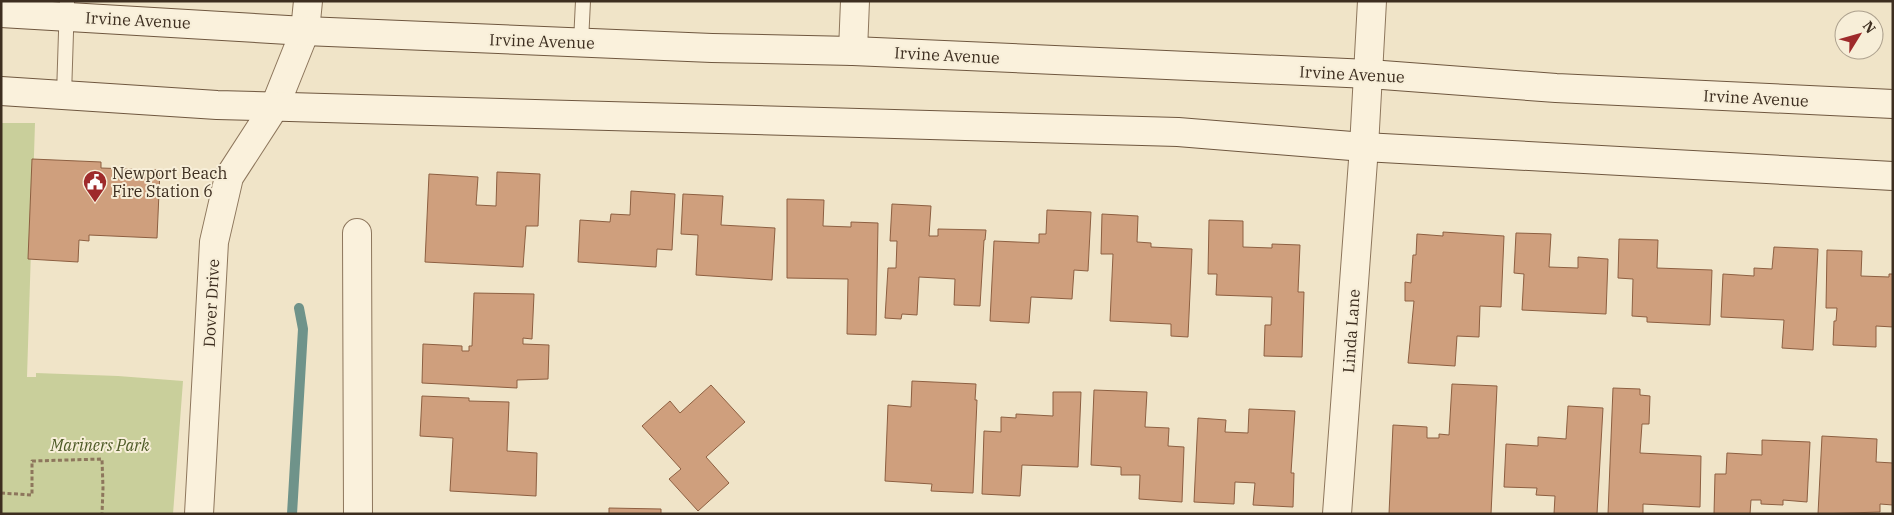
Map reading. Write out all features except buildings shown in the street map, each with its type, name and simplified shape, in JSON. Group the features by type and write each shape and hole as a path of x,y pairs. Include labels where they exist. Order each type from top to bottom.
{"main road":[{"name":"Dover Drive","path":"199,514 214,242 230,177 275,106 305,31 308,1"},
{"path":"853,51 855,1"},
{"name":"Linda Lane","path":"1337,514 1369,74 1372,1"},
{"name":"Irvine Avenue","path":"1,13 66,9 305,31 712,48 853,51 1369,74 1556,88 1893,104"},
{"path":"1,91 275,106 1178,132 1364,147 1893,176"},
{"path":"357,233 358,514"}],"lane":[{"path":"581,42 583,1"},
{"path":"64,95 66,9"}],"path":[{"path":"1,493 32,495 32,461 102,459 102,514"}],"green space":[{"name":"Mariners Park","path":"1,123 35,123 27,377 36,377 36,373 183,381 173,514 1,514"}],"waterway":[{"path":"292,514 303,329 299,308"}],"place":[{"name":"Newport Beach Fire Station 6","path":"95,203"}]}
